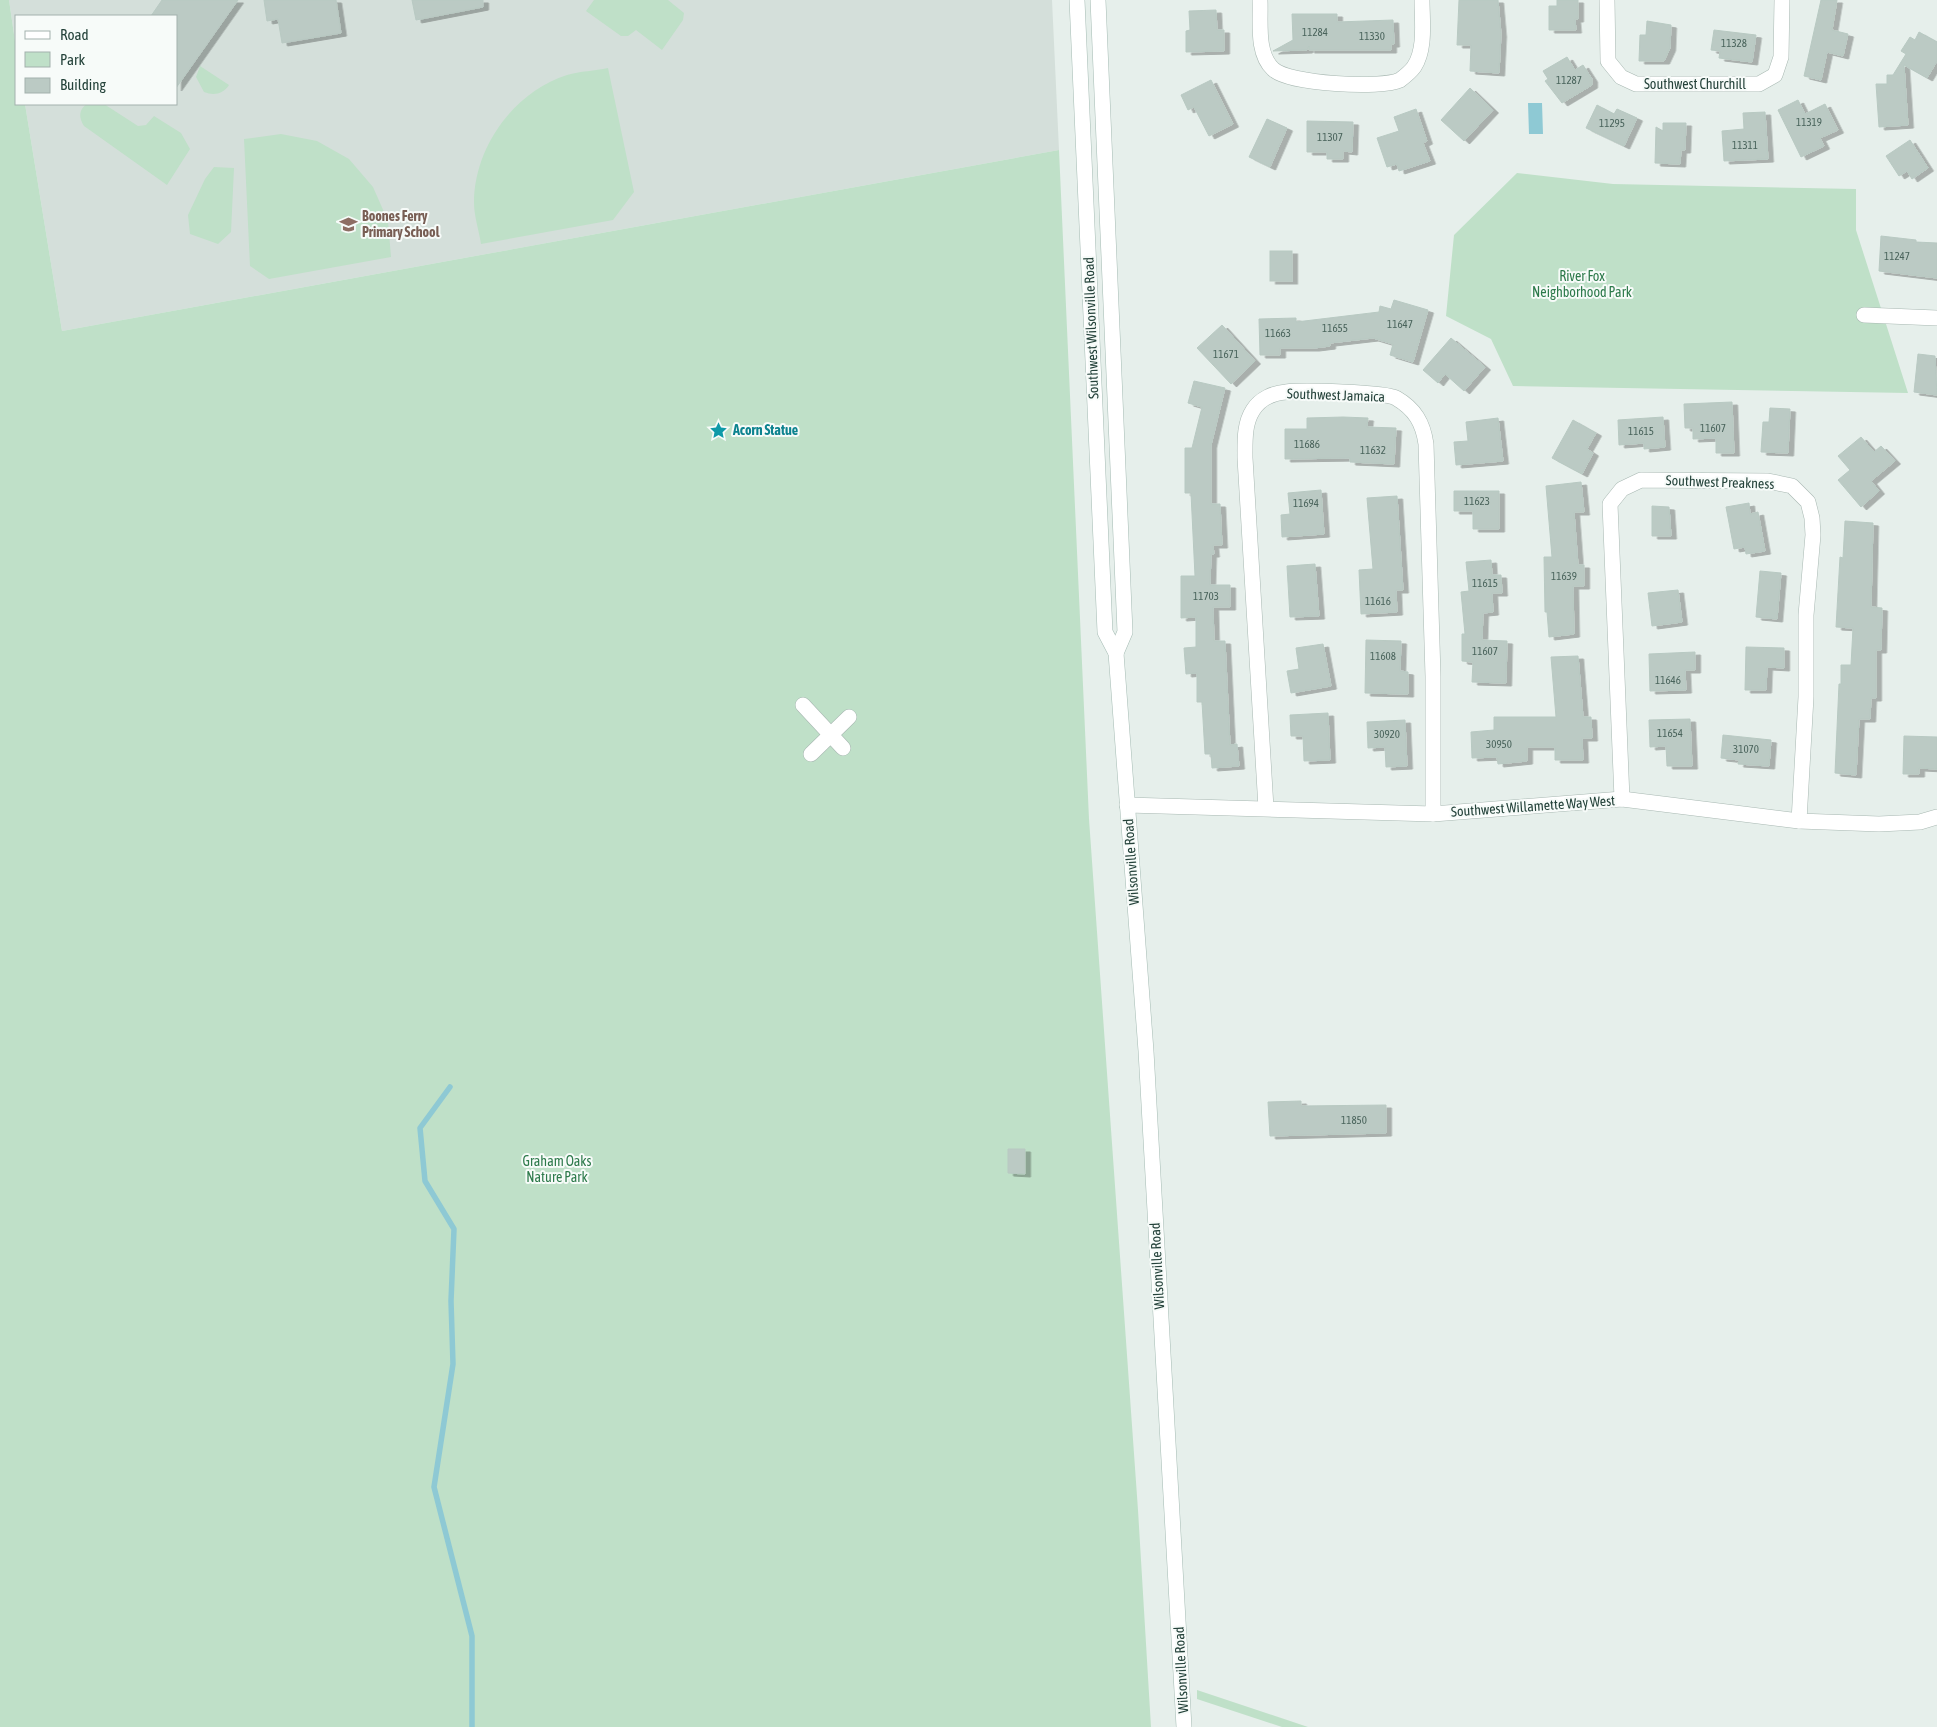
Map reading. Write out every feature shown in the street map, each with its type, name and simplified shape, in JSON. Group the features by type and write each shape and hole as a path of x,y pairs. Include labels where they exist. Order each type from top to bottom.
{"street":[{"name":"Southwest Wilsonville Road","path":"1077,0 1105,632 1116,653 1127,806"},
{"name":"Southwest Wilsonville Road","path":"1098,0 1125,632 1116,653"},
{"path":"1260,0 1263,53 1273,70 1295,80 1379,84 1399,80 1413,68 1421,52 1422,0"},
{"name":"Southwest Churchill","path":"1607,0 1608,61 1621,77 1636,84 1759,84 1775,75 1781,57 1782,0"},
{"path":"1864,315 1937,318"},
{"name":"Southwest Jamaica","path":"1266,808 1245,458 1246,424 1254,408 1268,396 1286,392 1372,394 1394,397 1413,410 1423,427 1433,676 1433,814"},
{"name":"Southwest Preakness","path":"1622,799 1610,504 1622,489 1642,480 1768,481 1792,486 1808,502 1812,518 1806,615 1806,697 1799,821"},
{"path":"803,705 843,748"},
{"path":"811,754 849,718"},
{"name":"Southwest Willamette Way West","path":"1127,806 1266,808 1433,814 1622,799 1799,821 1879,824 1920,822 1937,817"},
{"name":"Wilsonville Road","path":"1127,806 1146,1051 1184,1727"}],"shaded area":[{"name":"Boones Ferry Primary School","path":"9,0 1052,0 1059,150 62,331 25,105 178,105 178,15 15,15 15,41"}],"green space":[{"name":"Graham Oaks Nature Park","path":"0,0 9,0 15,41 15,105 25,105 62,331 1059,150 1089,819 1138,1510 1151,1727 0,1727"},
{"path":"594,0 668,0 684,13 683,20 662,50 636,30 628,36 621,36 586,11"},
{"path":"200,66 229,85 218,93 204,92 196,77"},
{"path":"608,68 634,192 613,220 481,244 474,208 476,182 489,142 501,124 514,108 530,94 548,83 567,75"},
{"path":"86,105 106,105 138,126 146,125 154,116 181,133 190,149 167,185 84,126 80,114"},
{"path":"281,134 317,141 349,159 373,187 388,221 391,257 269,279 250,266 244,139"},
{"path":"214,167 234,168 231,232 218,244 190,234 188,215 205,179"},
{"name":"River Fox Neighborhood Park","path":"1517,173 1613,184 1856,189 1856,230 1908,393 1513,386 1491,339 1446,316 1454,235"},
{"path":"1197,1690 1308,1727 1282,1727 1197,1699"}],"water":[{"path":"1528,103 1542,103 1543,134 1529,134"}],"building":[{"path":"162,0 238,0 178,85 178,15 152,15"},
{"path":"264,0 336,0 341,33 282,43 278,19 267,21"},
{"path":"412,0 483,0 483,7 416,20"},
{"path":"1459,0 1498,0 1501,34 1499,73 1470,71 1471,45 1457,45"},
{"path":"1557,0 1578,0 1578,19 1575,19 1576,30 1549,30 1549,6 1557,6"},
{"path":"1821,0 1837,0 1832,30 1848,34 1843,56 1827,52 1821,80 1804,76"},
{"path":"1216,10 1217,30 1224,30 1224,51 1186,52 1186,31 1190,30 1189,11"},
{"path":"1292,14 1337,14 1337,22 1393,20 1394,44 1391,44 1391,50 1309,50 1309,46 1307,50 1273,51 1293,40"},
{"path":"1647,21 1671,25 1670,48 1664,61 1639,61 1640,35 1646,35"},
{"path":"1714,30 1756,35 1752,62 1719,58 1720,51 1711,50"},
{"path":"1919,32 1937,42 1937,61 1927,78 1904,65 1908,125 1879,127 1876,84 1887,84 1887,75 1893,75 1906,54 1901,51 1910,37 1915,40"},
{"path":"1567,57 1575,70 1583,65 1592,79 1592,85 1562,103 1545,81 1548,79 1543,71"},
{"path":"1211,80 1233,124 1209,136 1194,107 1188,110 1181,95"},
{"path":"1470,88 1493,110 1464,141 1441,120"},
{"path":"1798,100 1805,114 1825,104 1838,130 1820,138 1824,146 1801,157 1778,110"},
{"path":"1597,105 1614,114 1617,109 1637,118 1624,146 1586,128"},
{"path":"1416,109 1427,141 1423,143 1430,161 1399,171 1397,164 1387,167 1377,138 1399,131 1394,117"},
{"path":"1765,112 1768,159 1724,161 1722,131 1744,129 1743,113"},
{"path":"1267,119 1287,128 1270,167 1249,157"},
{"path":"1307,121 1353,122 1352,152 1343,151 1343,159 1327,159 1327,152 1307,152"},
{"path":"1663,123 1686,123 1685,150 1681,150 1680,164 1655,163 1656,127 1663,131"},
{"path":"1910,140 1928,168 1912,179 1907,171 1899,176 1886,156"},
{"path":"1881,236 1916,240 1916,242 1937,243 1937,278 1879,271"},
{"path":"1270,251 1292,251 1292,281 1270,281"},
{"path":"1394,300 1428,310 1413,362 1390,355 1393,344 1373,338 1330,343 1330,346 1314,348 1280,348 1280,355 1260,355 1259,319 1296,318 1296,322 1379,312 1380,306 1391,309"},
{"path":"1222,325 1255,361 1231,384 1197,348"},
{"path":"1451,338 1485,367 1464,391 1445,374 1438,383 1423,370"},
{"path":"1918,354 1935,356 1937,395 1914,392"},
{"path":"1194,381 1225,388 1211,445 1211,504 1220,504 1222,545 1213,545 1214,554 1211,554 1210,585 1230,585 1230,607 1213,607 1214,641 1225,641 1230,745 1237,744 1239,766 1212,768 1211,754 1205,754 1202,702 1197,702 1197,673 1186,674 1184,648 1196,647 1196,617 1181,618 1181,576 1195,576 1191,493 1185,493 1185,448 1192,448 1202,407 1188,403"},
{"path":"1732,402 1734,453 1716,453 1716,438 1693,439 1693,428 1685,428 1684,404"},
{"path":"1770,408 1790,409 1788,453 1761,452 1763,422 1769,422"},
{"path":"1663,417 1665,447 1644,449 1644,443 1619,445 1618,420"},
{"path":"1307,418 1368,418 1367,427 1396,428 1394,464 1350,462 1350,458 1285,459 1285,429 1307,429"},
{"path":"1498,418 1503,461 1456,465 1454,442 1468,441 1466,422"},
{"path":"1573,420 1596,433 1587,449 1593,453 1582,474 1552,458"},
{"path":"1861,437 1874,452 1881,446 1895,461 1871,481 1879,491 1861,507 1838,480 1850,470 1838,456"},
{"path":"1581,482 1584,512 1574,512 1578,565 1584,565 1584,586 1573,586 1574,634 1549,637 1547,612 1545,612 1544,557 1552,557 1546,486"},
{"path":"1321,490 1324,534 1282,537 1281,515 1290,514 1288,493"},
{"path":"1454,491 1499,491 1499,529 1473,529 1473,511 1454,511"},
{"path":"1397,496 1403,590 1396,590 1397,612 1361,614 1359,570 1373,569 1367,498"},
{"path":"1749,503 1750,514 1758,512 1765,551 1746,554 1745,547 1734,549 1726,507"},
{"path":"1652,506 1669,507 1671,536 1652,536"},
{"path":"1845,521 1873,523 1871,607 1882,608 1881,650 1876,650 1876,698 1871,698 1870,719 1859,719 1856,775 1835,773 1841,665 1851,665 1853,628 1836,627 1840,557 1843,558"},
{"path":"1491,560 1492,575 1501,575 1502,593 1492,593 1493,612 1483,613 1482,640 1507,641 1506,683 1472,682 1473,662 1462,661 1462,634 1465,634 1461,592 1469,591 1466,562"},
{"path":"1315,564 1319,616 1290,617 1287,566"},
{"path":"1760,571 1781,573 1777,619 1756,617"},
{"path":"1678,590 1682,622 1652,626 1648,593"},
{"path":"1366,640 1401,641 1400,671 1408,672 1408,694 1365,693"},
{"path":"1323,644 1331,686 1291,693 1287,671 1299,669 1296,648"},
{"path":"1746,647 1784,648 1784,668 1767,667 1766,690 1745,690"},
{"path":"1695,652 1695,670 1685,670 1686,690 1650,691 1649,654"},
{"path":"1578,656 1583,717 1591,717 1592,738 1582,738 1583,760 1555,760 1555,747 1527,747 1527,761 1498,764 1497,757 1472,758 1471,732 1494,730 1494,717 1556,717 1551,657"},
{"path":"1328,713 1330,760 1304,761 1303,736 1291,736 1290,715"},
{"path":"1690,719 1692,766 1667,766 1666,746 1650,747 1649,720"},
{"path":"1405,720 1407,766 1386,767 1385,747 1368,748 1367,722"},
{"path":"1723,735 1771,740 1769,766 1738,764 1739,760 1721,758"},
{"path":"1904,736 1937,737 1937,769 1919,768 1919,774 1903,774"},
{"path":"1301,1101 1301,1106 1386,1105 1386,1133 1270,1136 1268,1102"},
{"path":"1008,1149 1025,1149 1025,1174 1008,1173"}],"waterway":[{"path":"450,1087 420,1128 425,1181 454,1229 451,1301 453,1364 434,1487 472,1636 472,1727"}],"place":[{"name":"Boones Ferry Primary School","path":"348,224"},
{"name":"Acorn Statue","path":"719,430"}]}
